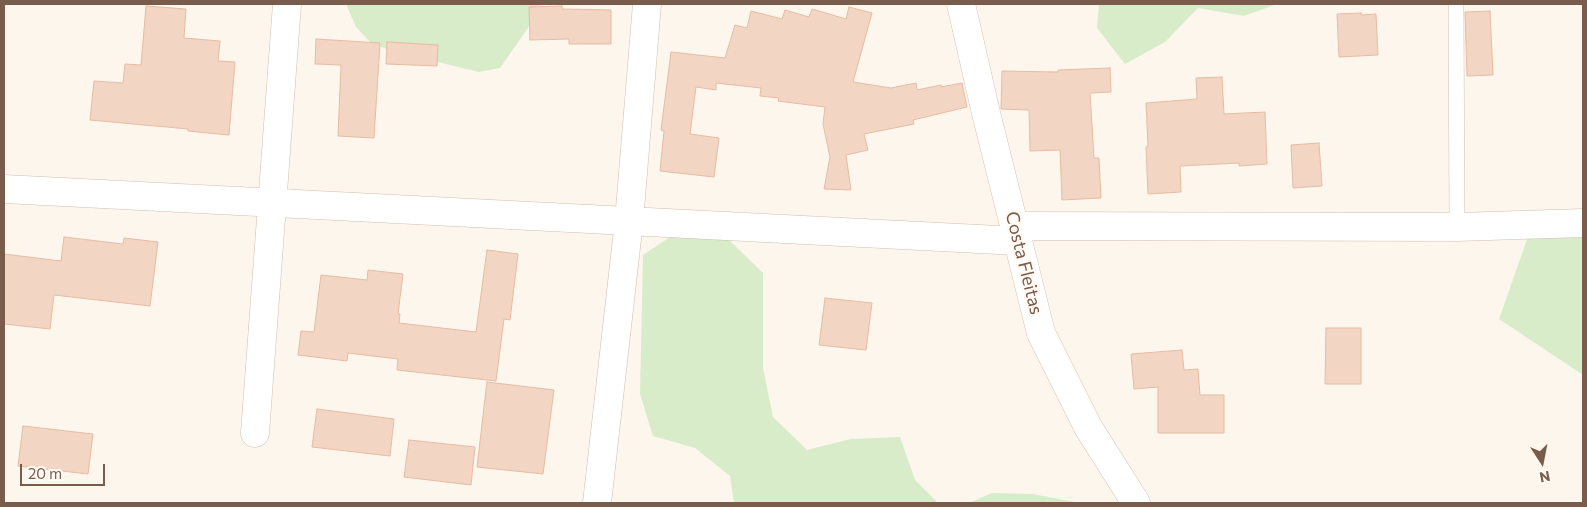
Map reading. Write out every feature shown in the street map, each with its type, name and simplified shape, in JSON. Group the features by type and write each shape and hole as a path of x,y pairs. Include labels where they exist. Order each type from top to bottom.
{"street":[{"path":"255,433 287,4"},
{"path":"597,503 629,221 646,4"},
{"name":"Costa Fleitas","path":"961,4 1041,333 1088,427 1136,503"},
{"path":"4,189 629,221 1016,234 1583,223"}],"lane":[{"path":"1456,4 1457,226"}],"green space":[{"path":"346,4 545,4 536,7 528,28 500,68 479,72 392,51 371,43 356,27"},
{"path":"1099,4 1277,4 1244,16 1198,8 1165,42 1125,64 1097,28"},
{"path":"1531,228 1583,231 1583,375 1499,319"},
{"path":"682,229 729,240 763,273 763,368 773,417 807,450 851,439 900,437 915,480 938,503 734,503 730,476 695,448 653,436 640,394 643,255"},
{"path":"992,493 1032,494 1080,503 969,503"}],"building":[{"path":"146,6 186,9 184,38 220,41 218,61 235,62 229,135 188,131 188,129 90,120 94,81 123,83 125,64 141,65"},
{"path":"562,6 562,9 611,10 611,44 569,44 569,39 530,40 529,7"},
{"path":"849,7 872,13 853,82 891,88 916,83 917,90 962,83 967,107 913,120 914,124 864,134 868,150 846,155 851,190 824,189 830,157 823,124 825,107 778,101 779,98 760,96 761,88 716,83 716,90 696,87 690,134 719,138 714,177 660,171 664,131 661,130 671,52 725,58 735,25 747,28 751,11 782,19 785,10 809,17 812,9 846,19"},
{"path":"1490,11 1493,75 1467,76 1465,12"},
{"path":"1361,13 1361,15 1376,14 1378,55 1339,57 1337,14"},
{"path":"316,39 380,43 374,138 338,136 341,65 315,64"},
{"path":"387,42 438,45 437,66 386,64"},
{"path":"1110,68 1111,92 1090,93 1094,158 1099,158 1101,198 1062,200 1060,150 1030,151 1029,110 1001,109 1002,71 1058,72 1058,70"},
{"path":"1222,77 1224,114 1265,112 1267,164 1239,166 1239,163 1180,166 1181,192 1148,194 1146,103 1197,99 1196,78"},
{"path":"1319,143 1322,186 1293,188 1291,145"},
{"path":"64,237 123,244 124,238 158,242 150,306 54,295 50,329 4,324 4,254 61,261"},
{"path":"487,250 518,254 510,320 504,319 496,381 397,370 398,359 348,353 347,361 298,355 301,331 314,332 321,275 367,280 368,270 403,274 398,314 400,314 399,323 476,332"},
{"path":"825,298 872,303 866,350 819,345"},
{"path":"1326,328 1361,328 1361,384 1325,384"},
{"path":"1182,350 1184,370 1198,369 1200,395 1224,395 1224,433 1158,433 1158,387 1134,389 1131,354"},
{"path":"487,382 554,390 543,474 477,467"},
{"path":"317,409 394,419 390,456 312,447"},
{"path":"23,426 93,434 88,474 18,466"},
{"path":"409,440 475,447 471,485 404,477"}]}
